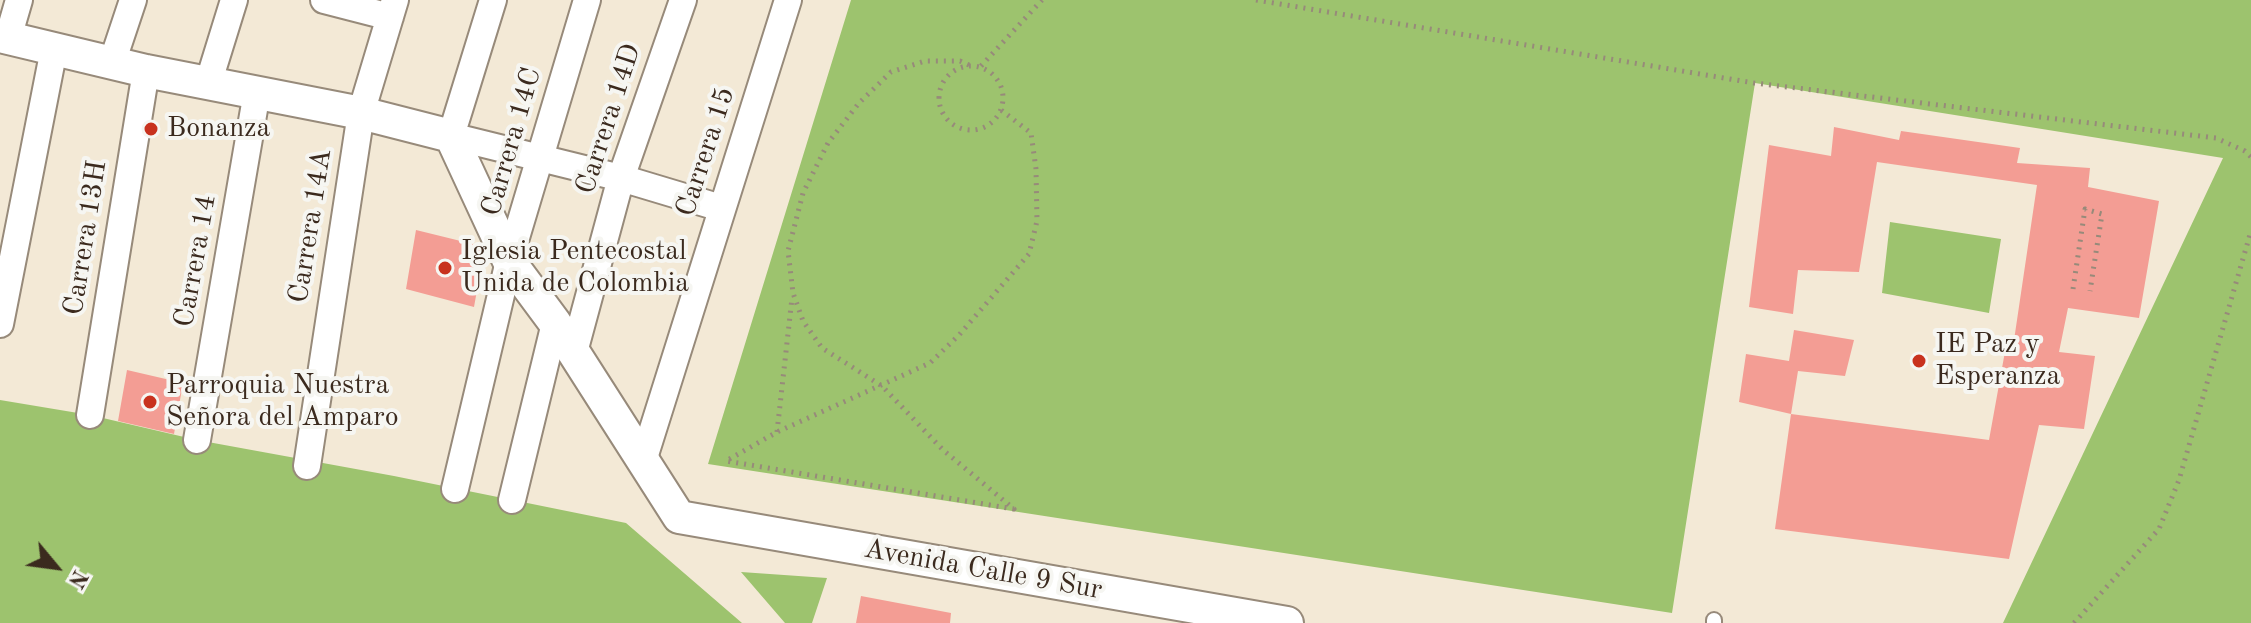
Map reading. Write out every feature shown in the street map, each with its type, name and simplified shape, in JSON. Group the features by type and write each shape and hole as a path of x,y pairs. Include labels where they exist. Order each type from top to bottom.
{"street":[{"path":"19,0 4,37 146,71 361,113 621,178 721,208"},
{"path":"112,63 133,0"},
{"path":"208,84 234,0"},
{"path":"324,0 393,9"},
{"path":"493,0 451,136 509,261 555,323 643,461"},
{"name":"Carrera 14C","path":"455,489 509,261 587,0"},
{"name":"Carrera 14D","path":"574,352 621,178 683,0"},
{"name":"Carrera 15","path":"643,461 788,0"},
{"name":"Carrera 14A","path":"307,466 361,113 393,9"},
{"path":"0,324 54,49"},
{"name":"Carrera 13H","path":"90,415 146,71"},
{"name":"Carrera 14","path":"197,440 257,92"},
{"path":"512,500 555,323"},
{"name":"Avenida Calle 9 Sur","path":"643,461 679,517 1287,623"}],"path":[{"path":"981,66 1042,0"},
{"path":"1256,0 1754,83 2216,138 2245,151 2251,157"},
{"path":"969,65 951,72 939,90 941,111 947,120 967,130 977,130 995,119 1001,110 1003,90 999,80 981,66 960,61 925,61 891,72 859,103 828,143 803,193 788,251 793,293 803,321 822,348 882,386 943,450 1014,509 726,461 777,432 882,386 930,363 1029,254 1037,221 1036,169 1031,133 1001,110"},
{"path":"2073,289 2085,209 2102,214 2090,291"},
{"path":"2074,623 2159,529 2179,480 2251,231"},
{"path":"777,432 793,293"}],"green space":[{"path":"851,0 2251,0 2251,623 2003,623 2223,158 1755,83 1672,613 708,464"},
{"path":"1890,222 2001,239 1989,313 1882,293"},
{"path":"0,400 90,415 197,440 626,523 742,623 0,623"},
{"path":"741,572 827,578 812,623 785,623"}],"building":[{"path":"1834,127 1899,140 1901,131 2020,148 2017,163 2090,168 2088,187 2159,201 2139,318 2068,308 2059,352 2095,356 2084,429 2039,425 2009,559 1775,529 1791,414 1989,440 2006,346 2013,347 2037,185 1877,162 1859,272 1798,270 1793,314 1749,307 1769,145 1831,156"},
{"name":"Iglesia Pentecostal Unida de Colombia","path":"416,230 481,246 484,251 474,307 406,289"},
{"path":"1794,330 1854,340 1845,376 1798,371 1791,414 1739,402 1746,354 1789,361"},
{"name":"Parroquia Nuestra Señora del Amparo","path":"127,370 183,383 174,434 118,421"},
{"path":"861,596 951,613 950,623 856,623"}],"place":[{"name":"Bonanza","path":"151,129"},
{"name":"Iglesia Pentecostal Unida de Colombia","path":"445,268"},
{"name":"IE Paz y Esperanza","path":"1919,361"},
{"name":"Parroquia Nuestra Señora del Amparo","path":"150,402"}]}
